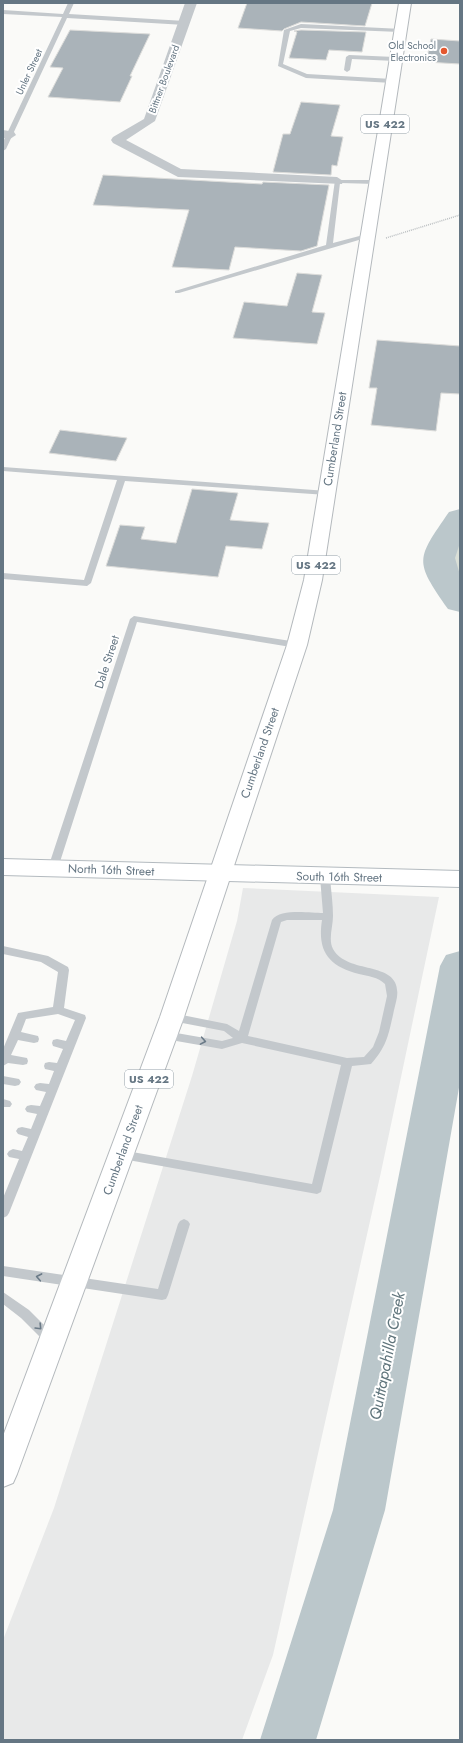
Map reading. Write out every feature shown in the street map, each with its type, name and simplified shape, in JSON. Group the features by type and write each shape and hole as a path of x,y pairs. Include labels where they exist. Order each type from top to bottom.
{"main road":[{"name":"Cumberland Street","path":"3,1474 168,1026 296,645 313,580 392,81 394,59 405,3"},
{"name":"North 16th Street","path":"3,867 218,874"},
{"name":"South 16th Street","path":"218,874 454,879"}],"street":[{"name":"Bittner Boulevard","path":"191,3 149,121 117,140 178,173 337,181"}],"lane":[{"name":"Unler Street","path":"3,149 7,135 71,3"},
{"path":"3,12 185,23"},
{"path":"392,81 306,76 280,65 287,30 301,26 400,30"},
{"path":"347,70 349,57 394,59"},
{"path":"329,246 337,181 376,182"},
{"path":"177,292 329,246 366,240"},
{"path":"3,469 326,493"},
{"path":"3,576 87,583 122,478"},
{"name":"Dale Street","path":"53,868 134,619 296,645"},
{"path":"168,1026 226,1028 242,1038 347,1062 367,1062 378,1049 392,996 390,982 383,976 351,968 338,962 328,950 325,934 328,917 325,877"},
{"path":"242,1038 277,920 286,916 328,917"},
{"path":"3,950 44,959 64,970 58,1010"},
{"path":"3,1213 36,1134 81,1018 58,1010 22,1016 4,1060 23,1061"},
{"path":"168,1026 222,1045 242,1038"},
{"path":"15,1035 34,1039"},
{"path":"57,1043 70,1046"},
{"path":"121,1156 317,1189 347,1062"},
{"path":"49,1066 61,1068"},
{"path":"3,1080 15,1082"},
{"path":"40,1086 53,1089"},
{"path":"31,1109 45,1111"},
{"path":"22,1131 36,1134"},
{"path":"12,1154 26,1156"},
{"path":"3,1271 162,1295 184,1224"},
{"path":"3,1297 25,1314 52,1341"}],"path":[{"path":"366,240 460,215"}],"shaded area":[{"path":"460,538 460,584 451,565 450,556"},
{"path":"243,888 439,897 381,1172 273,1655 242,1740 3,1740 3,1640 54,1508 192,1076 237,921"}],"building":[{"path":"247,3 372,3 365,26 301,22 282,31 238,28"},
{"path":"70,30 150,34 130,76 132,76 120,102 48,97 63,68 50,67"},
{"path":"294,31 366,32 362,52 329,50 326,60 289,58 297,32"},
{"name":"Old School Electronics","path":"431,39 460,41 460,64 426,62"},
{"path":"301,102 340,105 331,136 343,137 337,166 332,165 331,175 273,172 283,134 290,134"},
{"path":"103,175 262,184 263,182 329,185 317,246 301,251 235,247 229,270 172,267 189,210 93,205"},
{"path":"297,273 322,275 312,312 325,313 317,344 233,338 244,302 287,306"},
{"path":"377,340 460,346 460,394 441,393 436,431 371,425 377,388 369,388"},
{"path":"60,430 127,438 116,461 49,453"},
{"path":"192,489 238,493 230,520 269,523 262,549 226,546 218,577 106,566 120,525 145,527 141,539 176,543"}],"waterway":[{"name":"Quittapahilla Creek","path":"460,519 444,543 440,551 439,558 439,564 445,578 460,602"},
{"name":"Quittapahilla Creek","path":"288,1740 359,1510 460,966"}],"place":[{"name":"Old School Electronics","path":"444,51"}]}
